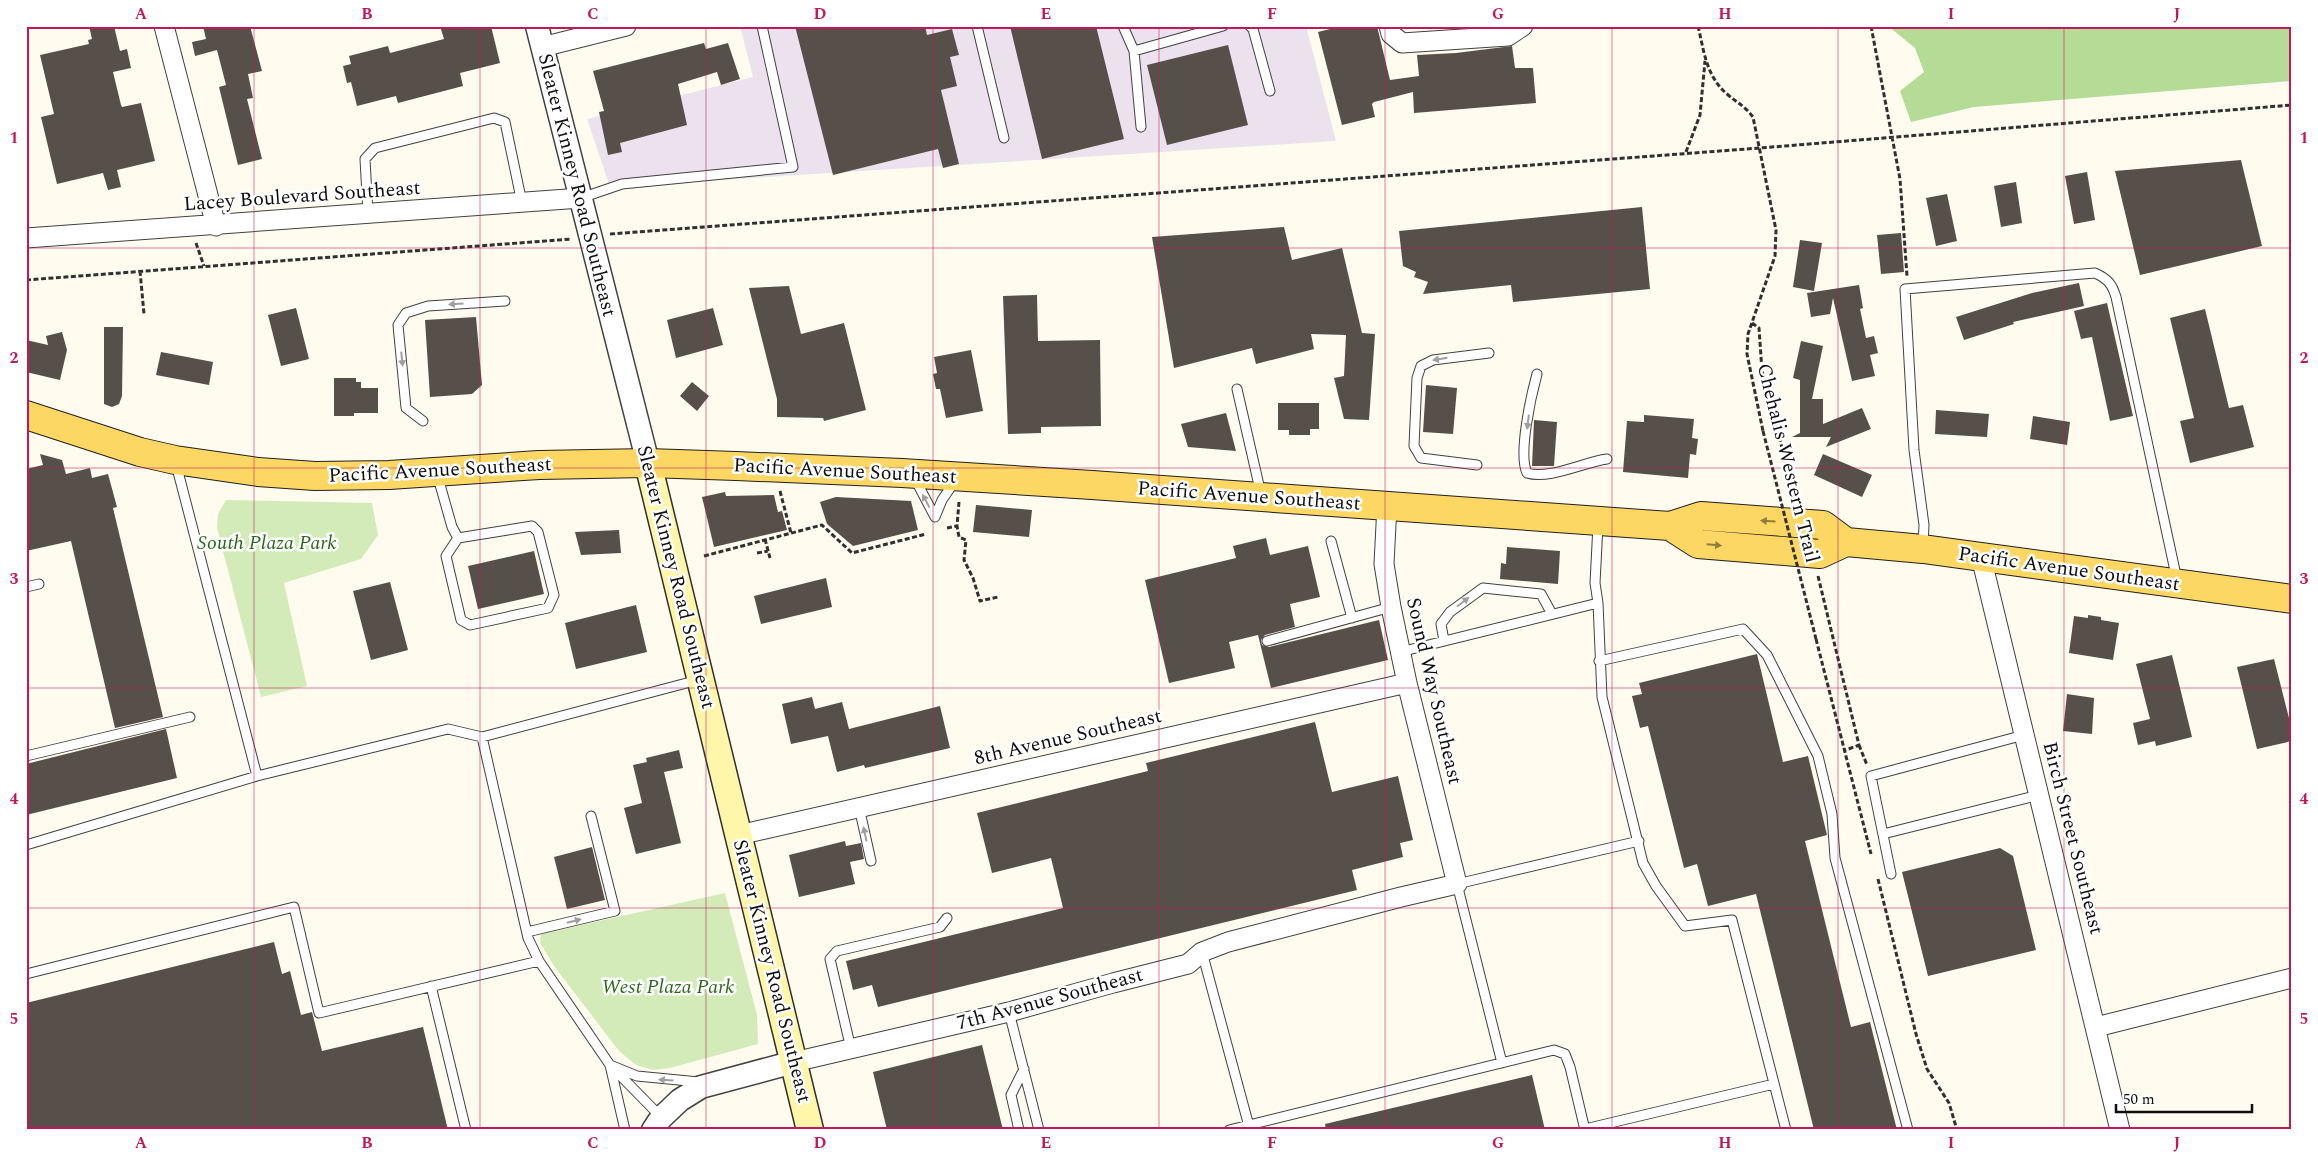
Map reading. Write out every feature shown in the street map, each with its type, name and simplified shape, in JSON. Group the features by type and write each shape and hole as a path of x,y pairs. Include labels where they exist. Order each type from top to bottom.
{"main road":[{"name":"Pacific Avenue Southeast","path":"26,415 140,452 176,460 258,472 315,476 437,472 539,465 648,463 913,474 959,489 1262,496 1670,526 1698,544 1820,554 1846,542 1923,549 2292,599"},
{"name":"Sleater Kinney Road Southeast","path":"648,463 810,1130"}],"street":[{"path":"164,26 216,226"},
{"path":"540,37 626,26"},
{"path":"1389,26 1391,34 1402,43 1508,36 1523,26"},
{"name":"Sleater Kinney Road Southeast","path":"540,37 648,463"},
{"name":"Lacey Boulevard Southeast","path":"26,238 216,226 581,198"},
{"name":"Sound Way Southeast","path":"1387,505 1384,564 1391,607 1407,683 1458,884"},
{"name":"Birch Street Southeast","path":"1981,557 2120,1130"},
{"name":"8th Avenue Southeast","path":"738,835 1407,683"},
{"name":"7th Avenue Southeast","path":"657,1124 680,1100 701,1087 714,1083 851,1048 1009,1012 1188,964 1202,952 1228,942 1252,938 1401,896 1458,884"},
{"path":"2096,1027 2292,978"}],"lane":[{"path":"581,198 622,184 793,167 762,26"},
{"path":"977,26 1004,138"},
{"path":"1123,26 1134,51 1141,127"},
{"path":"1134,51 1223,26"},
{"path":"1250,26 1254,29 1270,91"},
{"path":"368,214 365,159 375,148 494,118 505,122 522,203"},
{"path":"1923,549 1924,525 1914,450 1905,289 2095,274 2105,278 2112,284 2178,584"},
{"path":"422,421 406,408 398,325 406,313 428,306 505,301"},
{"path":"1477,464 1421,458 1417,454 1414,446 1417,378 1421,366 1432,360 1489,353"},
{"path":"1537,374 1531,394 1523,458 1527,473 1544,475 1589,461 1607,459"},
{"path":"1237,389 1262,496"},
{"path":"176,460 257,776"},
{"path":"437,472 452,527 458,538"},
{"path":"913,474 935,517 942,500 959,489"},
{"path":"1598,522 1595,584 1598,603 1602,697 1643,863 1656,886 1686,926 1732,920 1786,1130"},
{"path":"532,526 538,532 554,595 548,608 470,625 461,620 446,556 458,538 532,526"},
{"path":"1331,541 1352,618"},
{"path":"26,587 39,584"},
{"path":"1444,641 1441,624 1450,612 1483,588 1541,594 1552,614"},
{"path":"1400,652 1598,603"},
{"path":"1267,641 1391,607"},
{"path":"1600,661 1743,629 1767,655 1818,756 1832,814 1835,858 1908,1130"},
{"path":"26,845 257,776 448,729 482,737 700,679"},
{"path":"26,756 190,717"},
{"path":"1891,874 1871,776 2024,735"},
{"path":"482,737 527,932 539,961 610,1065 657,1124"},
{"path":"1883,834 2039,795"},
{"path":"859,807 871,860"},
{"path":"527,932 615,911 591,816"},
{"path":"1502,1063 1458,884 1638,841"},
{"path":"26,974 294,907 319,1013 539,961"},
{"path":"851,1048 830,958 837,951 940,927 948,918"},
{"path":"1202,952 1249,1127"},
{"path":"431,986 466,1130"},
{"path":"1009,1012 1039,1130"},
{"path":"1229,1130 1249,1127 1554,1050 1565,1054 1570,1066 1585,1130 1774,1084"},
{"path":"610,1065 637,1076 714,1083"},
{"path":"610,1065 625,1130"},
{"path":"1019,1130 1011,1095 1024,1069"}],"path":[{"path":"1686,152 1700,115 1705,56 1698,26"},
{"path":"1871,26 1900,179 1907,274 1905,289"},
{"name":"Chehalis Western Trail","path":"1705,56 1709,73 1727,94 1743,104 1753,117 1760,148 1764,180 1776,230 1775,256 1752,323 1746,354 1762,431 1874,863"},
{"path":"26,280 592,237 645,231 1686,152 1760,148 2292,105"},
{"path":"196,242 204,266"},
{"path":"140,271 144,314"},
{"path":"1752,323 1760,328 1759,356 1762,371 1798,509"},
{"path":"779,485 792,533"},
{"path":"959,489 957,526 959,537 966,540 964,560 973,578 980,601 998,596"},
{"path":"704,556 822,525 852,553 926,534"},
{"path":"947,528 957,526"},
{"path":"765,539 770,558"},
{"path":"757,553 768,551"},
{"path":"1816,568 1859,745 1863,751"},
{"path":"1846,750 1859,745"},
{"path":"1876,873 1924,1060 1927,1069 1949,1103 1957,1130"}],"shaded area":[{"path":"740,26 1306,26 1336,141 610,187 587,119 753,77"}],"green space":[{"path":"1888,26 2292,26 2292,81 1974,107 1911,122 1900,91 1924,72 1915,48"},
{"name":"South Plaza Park","path":"226,500 372,503 378,535 361,559 284,583 307,686 261,697 217,528 218,514"},
{"name":"West Plaza Park","path":"725,893 757,1015 758,1044 670,1068 653,1070 636,1065 619,1051 554,966 540,943 541,934"}],"building":[{"path":"89,26 114,26 120,51 127,49 131,68 113,72 121,105 122,107 141,103 155,161 117,170 121,187 108,190 103,173 57,184 41,117 54,114 40,55 89,44 88,40 92,39"},
{"path":"203,26 250,26 262,71 248,74 253,98 247,99 262,159 238,165 219,87 226,85 217,50 195,56 192,42 206,39"},
{"path":"440,26 491,26 500,63 460,73 463,86 398,103 396,96 357,106 351,82 347,83 343,66 351,64 349,56 388,46 390,53 444,39"},
{"path":"795,26 925,26 927,35 952,29 959,55 950,57 957,86 941,90 959,164 943,168 938,149 833,175"},
{"path":"1010,26 1096,26 1124,139 1042,159"},
{"path":"1342,26 1377,26 1390,80 1419,76 1417,55 1456,53 1512,46 1515,68 1533,68 1536,103 1414,113 1413,92 1374,102 1372,104 1375,117 1342,125 1318,32"},
{"path":"704,43 706,49 728,43 740,79 721,85 717,72 678,84 687,125 620,143 622,152 608,155 599,112 604,111 593,71"},
{"path":"1228,45 1248,125 1167,145 1147,65"},
{"path":"2241,160 2262,246 2140,275 2115,171"},
{"path":"2087,172 2095,220 2074,224 2065,176"},
{"path":"2016,182 2022,223 2001,227 1994,186"},
{"path":"1947,194 1957,241 1936,246 1926,198"},
{"path":"1642,207 1650,289 1513,302 1511,285 1423,294 1428,282 1414,277 1416,272 1403,266 1399,231"},
{"path":"1284,227 1292,260 1342,248 1362,333 1375,334 1369,420 1344,419 1334,378 1344,376 1346,335 1311,334 1314,349 1256,364 1252,348 1174,368 1152,237"},
{"path":"1901,233 1904,272 1881,274 1877,235"},
{"path":"1800,240 1822,243 1814,291 1793,287"},
{"path":"2079,283 2084,306 2013,322 2014,324 1964,340 1956,317 2032,293"},
{"path":"1859,285 1863,308 1860,309 1866,338 1874,336 1878,353 1870,355 1875,376 1852,381 1833,298 1830,314 1811,317 1807,293"},
{"path":"789,286 801,334 844,323 866,410 824,421 823,418 777,417 777,399 749,288"},
{"path":"1037,295 1038,341 1100,340 1101,426 1041,427 1041,433 1008,434 1003,296"},
{"path":"2107,303 2133,416 2110,421 2092,337 2081,339 2074,311"},
{"path":"296,308 309,359 281,366 268,315"},
{"path":"713,308 723,345 676,358 667,320"},
{"path":"2205,309 2229,408 2243,405 2254,447 2190,463 2180,421 2194,418 2170,318"},
{"path":"476,317 482,385 472,394 430,397 425,320"},
{"path":"104,327 123,327 122,396 119,404 112,407 104,404"},
{"path":"62,332 67,350 60,380 26,372 26,340 48,345 46,336"},
{"path":"1801,341 1823,346 1812,399 1823,399 1823,424 1862,408 1871,429 1826,447 1831,437 1792,437 1800,433 1800,380 1793,378"},
{"path":"971,350 983,411 946,418 940,389 936,389 933,374 937,373 934,357"},
{"path":"161,352 213,362 209,385 156,375"},
{"path":"334,378 356,378 356,382 361,382 361,388 378,388 378,413 354,413 354,416 334,416"},
{"path":"692,382 709,396 697,411 680,396"},
{"path":"1426,385 1457,388 1453,434 1423,432"},
{"path":"1278,403 1319,403 1319,429 1310,429 1310,435 1289,435 1289,430 1278,430"},
{"path":"1936,410 1989,414 1987,437 1935,434"},
{"path":"1226,413 1236,451 1188,447 1181,424"},
{"path":"1644,415 1694,419 1692,438 1698,439 1696,455 1690,454 1688,478 1623,472 1627,421 1644,422"},
{"path":"2033,416 2070,422 2067,445 2030,439"},
{"path":"1534,420 1557,422 1554,466 1532,466"},
{"path":"40,454 62,460 66,474 90,468 92,478 108,474 117,507 113,508 163,717 115,728 71,541 26,551 26,469 43,465"},
{"path":"1823,454 1872,475 1862,497 1814,475"},
{"path":"725,492 726,496 774,495 778,512 782,511 787,530 714,547 702,497"},
{"path":"836,497 911,501 918,530 853,546 827,524 820,502"},
{"path":"976,505 1032,510 1029,537 973,532"},
{"path":"619,530 621,553 581,555 575,532"},
{"path":"1266,538 1270,555 1308,546 1320,597 1290,604 1295,627 1265,635 1261,640 1262,645 1269,647 1379,620 1388,660 1271,688 1258,635 1229,642 1235,668 1169,683 1145,580 1236,558 1233,546"},
{"path":"1507,547 1560,551 1558,584 1500,579 1501,563 1506,564"},
{"path":"534,551 544,594 478,609 468,566"},
{"path":"826,578 832,607 761,624 754,596"},
{"path":"390,582 408,650 371,660 353,591"},
{"path":"636,605 647,652 576,669 565,623"},
{"path":"2088,615 2101,617 2101,620 2119,623 2113,660 2069,653 2074,616 2088,618"},
{"path":"1757,654 1783,762 1808,756 1827,835 1805,841 1851,1027 1870,1022 1897,1130 1814,1130 1756,894 1708,906 1697,864 1684,868 1648,726 1640,728 1632,696 1642,694 1639,683"},
{"path":"2172,655 2192,737 2156,746 2155,741 2138,745 2133,723 2150,719 2136,664"},
{"path":"2274,659 2292,730 2292,741 2257,749 2237,667"},
{"path":"2067,694 2094,698 2092,734 2063,731"},
{"path":"812,697 815,709 842,702 849,729 940,706 950,748 865,768 864,765 837,772 828,736 791,744 782,704"},
{"path":"1315,722 1332,792 1398,776 1413,840 1400,843 1403,857 1352,870 1357,890 878,1007 872,985 853,990 846,961 1063,908 1051,858 992,873 977,813 1148,771 1146,763"},
{"path":"166,729 177,778 26,815 26,764"},
{"path":"679,750 683,768 664,772 681,843 636,854 624,808 642,803 633,765 647,762 646,758"},
{"path":"845,841 846,846 861,843 864,859 850,862 855,884 799,897 789,855"},
{"path":"592,847 605,900 567,909 554,857"},
{"path":"2000,848 2013,856 2036,950 1928,976 1902,872"},
{"path":"274,942 282,974 290,971 301,1015 312,1012 322,1051 423,1027 448,1130 26,1130 26,1003"},
{"path":"982,1045 1003,1130 887,1130 873,1072"},
{"path":"1532,1075 1545,1130 1326,1130 1325,1124"}]}
